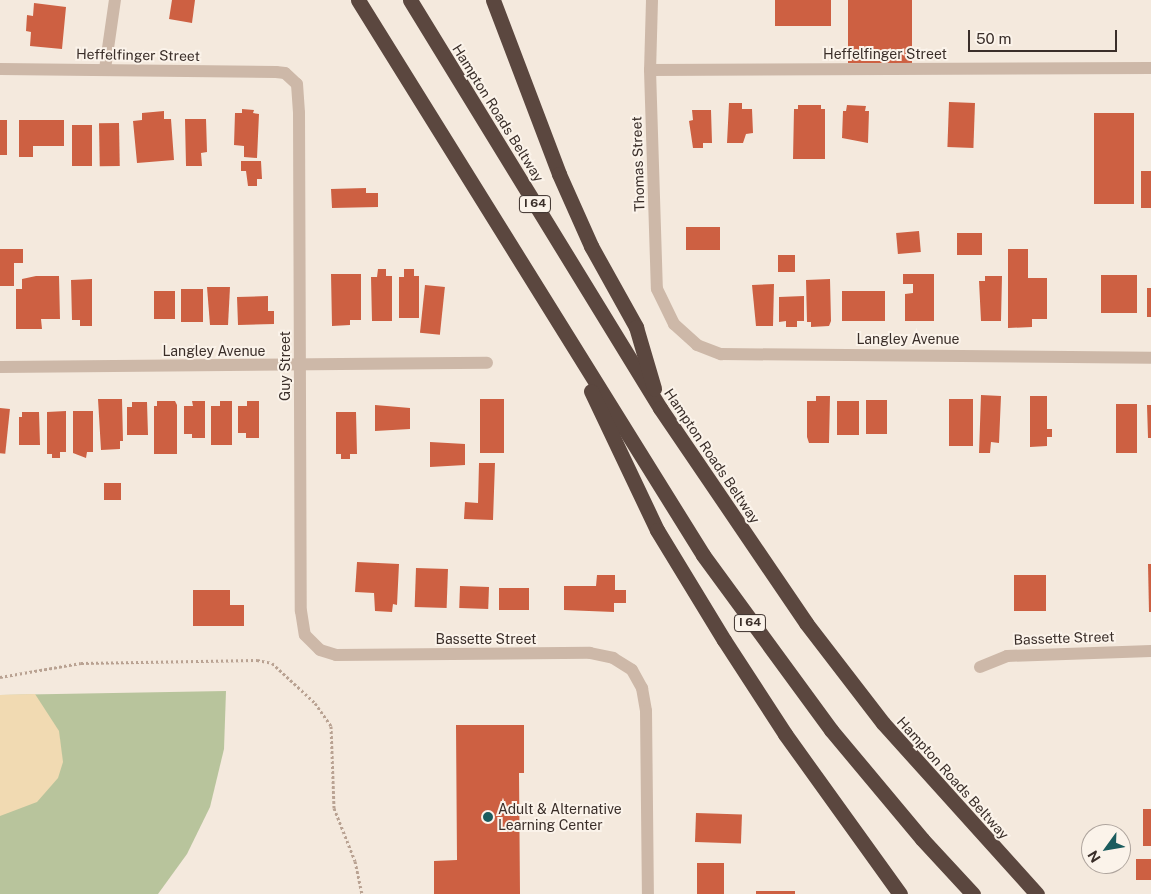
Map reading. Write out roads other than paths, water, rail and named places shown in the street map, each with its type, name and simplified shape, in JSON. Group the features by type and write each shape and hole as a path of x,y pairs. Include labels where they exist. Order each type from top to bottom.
{"highway":[{"name":"I 64","path":"358,0 703,555 757,633 831,730 922,839 973,894"},
{"name":"Hampton Roads Beltway","path":"410,0 660,408 806,623 883,723 1037,894"},
{"path":"493,0 559,174 591,246 636,327 660,408"},
{"path":"560,327 657,530 784,734 900,894"}],"street":[{"path":"106,68 115,0"},
{"name":"Thomas Street","path":"652,0 650,70 657,290 674,324"},
{"name":"Heffelfinger Street","path":"0,69 106,68 276,72"},
{"name":"Heffelfinger Street","path":"650,70 1151,68"},
{"name":"Guy Street","path":"276,72 291,77 299,92 303,627 314,647 336,655"},
{"name":"Langley Avenue","path":"674,324 697,345 721,354 1151,358"},
{"name":"Langley Avenue","path":"0,367 487,363"},
{"name":"Bassette Street","path":"980,667 1007,656 1151,651"},
{"name":"Bassette Street","path":"336,655 590,654 613,658 632,670 642,688 646,711 648,894"}],"place":[{"name":"Adult & Alternative Learning Center","path":"488,817"}]}
